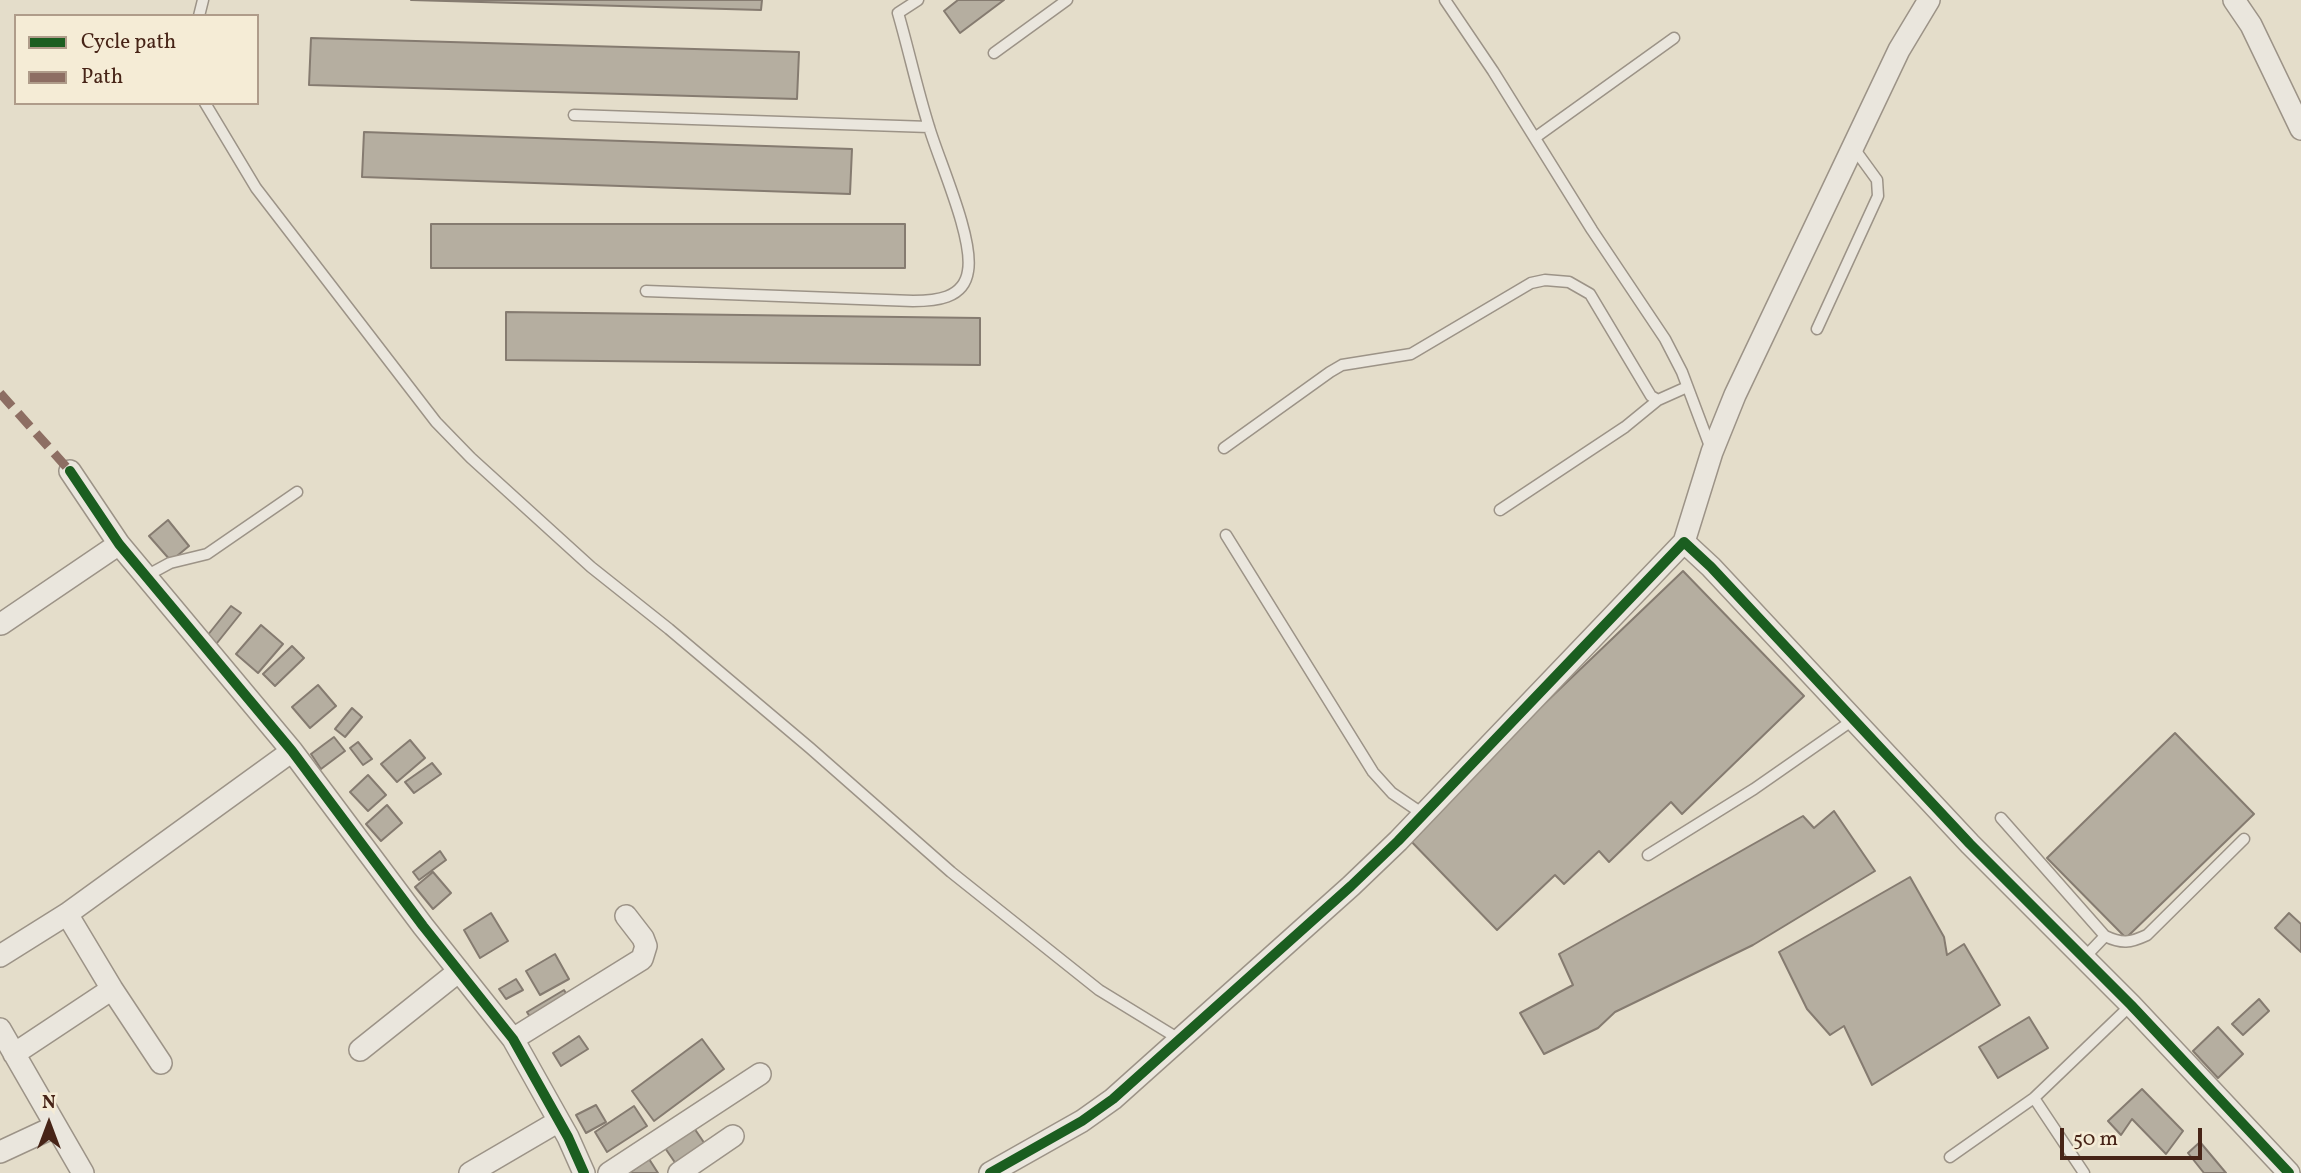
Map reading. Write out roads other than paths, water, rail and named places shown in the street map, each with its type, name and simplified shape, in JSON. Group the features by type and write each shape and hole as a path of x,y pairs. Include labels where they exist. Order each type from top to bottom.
{"street":[{"path":"990,1173 1082,1121 1113,1099 1351,886 1684,542 1712,452 1735,395 1899,50 1929,0"},
{"path":"2234,0 2251,25 2301,129"},
{"path":"71,471 119,544 292,751 423,926 513,1039 559,1121 584,1173"},
{"path":"1684,542 1711,567 1970,844 2132,1005 2289,1173"},
{"path":"1,625 119,544"},
{"path":"0,956 67,914 292,751"},
{"path":"67,914 161,1063"},
{"path":"513,1039 642,959 646,946 643,937 626,916"},
{"path":"360,1050 459,971"},
{"path":"14,1054 112,989"},
{"path":"0,1029 83,1173"},
{"path":"609,1173 760,1074"},
{"path":"470,1173 559,1121"},
{"path":"0,1152 56,1126"},
{"path":"679,1173 733,1136"}],"lane":[{"path":"646,291 939,301 953,295 964,283 968,272 967,250 894,0"},
{"path":"898,13 918,0"},
{"path":"994,52 1068,0"},
{"path":"1445,0 1536,136 1592,230 1665,339 1712,452"},
{"path":"1536,136 1674,38"},
{"path":"206,105 256,188 436,422 471,458 591,567 810,748 951,872 1099,990 1179,1039"},
{"path":"574,115 929,127"},
{"path":"1817,329 1878,196 1877,180 1853,147"},
{"path":"1224,448 1342,365 1410,354 1531,283 1545,280 1569,282 1590,294 1646,390 1658,400"},
{"path":"1500,510 1625,427 1658,400 1687,387"},
{"path":"146,576 170,563 207,554 297,492"},
{"path":"1226,535 1373,772 1392,793 1423,814"},
{"path":"1648,855 1754,789 1853,720"},
{"path":"2001,818 2105,936 2120,943 2133,942 2147,935 2244,839"},
{"path":"2085,957 2105,936"},
{"path":"1950,1157 2034,1098 2132,1005"},
{"path":"2034,1098 2084,1173"}]}
